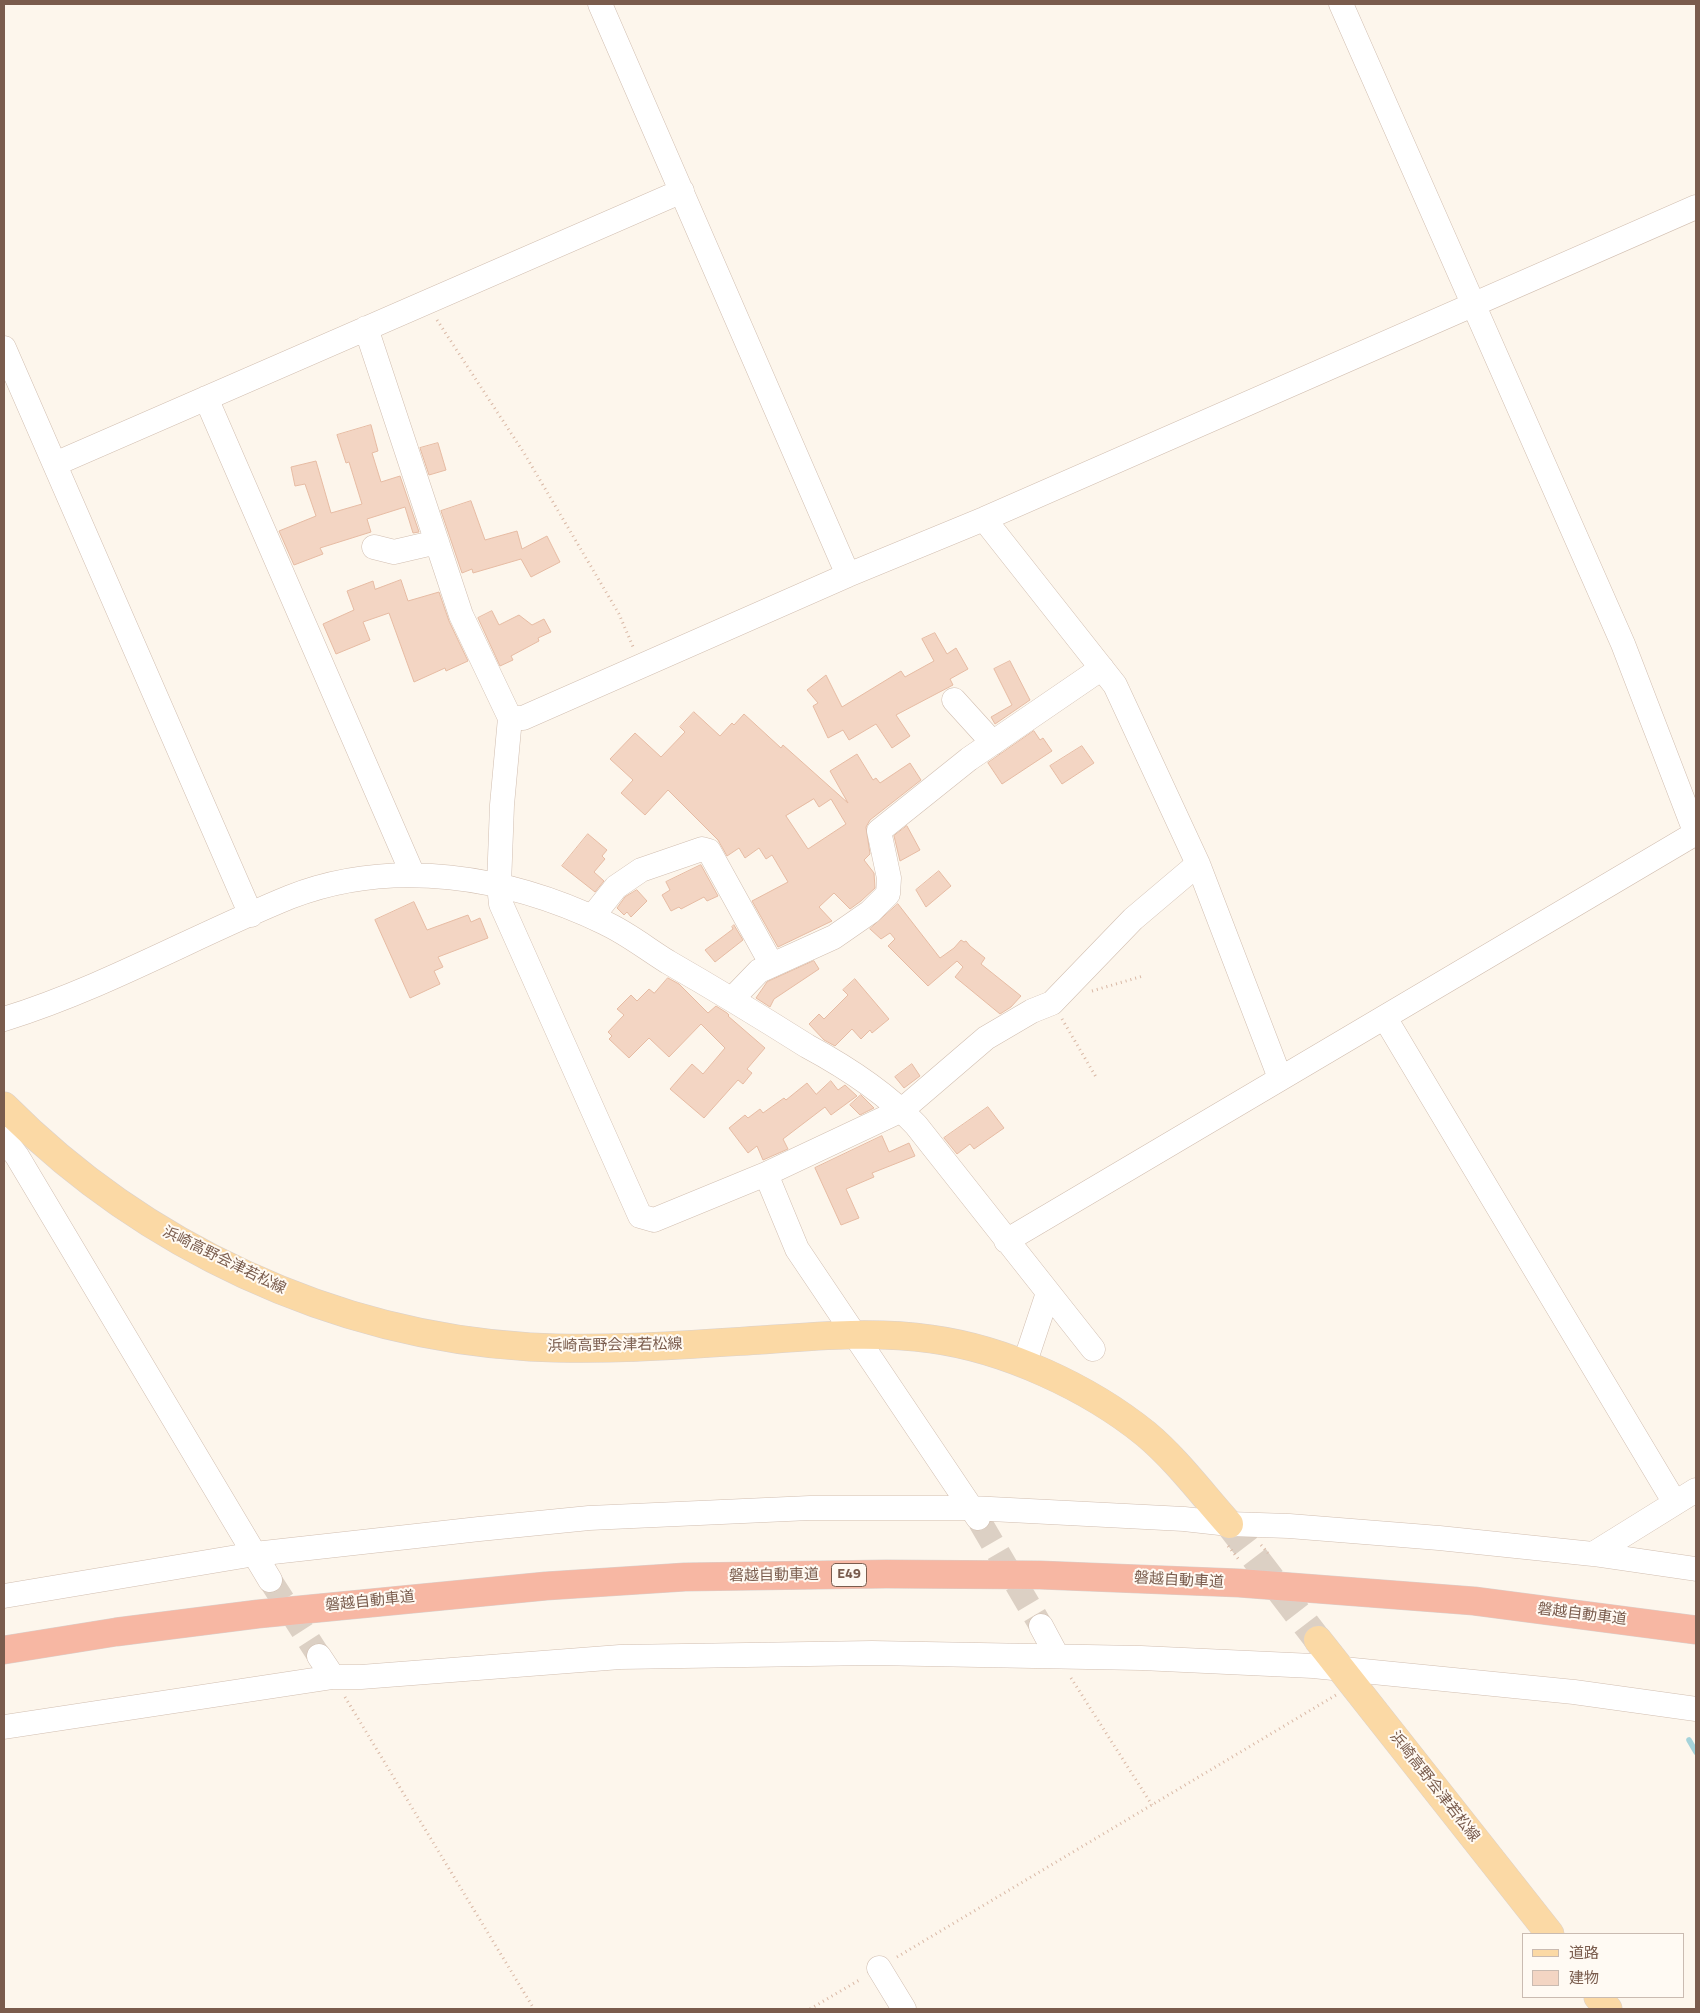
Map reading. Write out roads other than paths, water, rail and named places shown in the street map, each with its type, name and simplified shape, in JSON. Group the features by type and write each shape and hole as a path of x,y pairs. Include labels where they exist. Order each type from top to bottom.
{"highway":[{"name":"磐越自動車道","path":"4,1650 116,1632 258,1614 546,1586 685,1577 886,1574 1040,1574 1238,1583 1474,1601 1696,1630"}],"main road":[{"name":"浜崎高野会津若松線","path":"4,1106 49,1149 88,1180 164,1233 247,1276 294,1296 396,1326 476,1342 570,1348 884,1335 936,1340 989,1353 1024,1365 1074,1387 1100,1402 1147,1435 1237,1525"},
{"name":"浜崎高野会津若松線","path":"1318,1640 1549,1933"},
{"path":"1599,1998 1608,2009"}],"street":[{"path":"600,4 848,575"},
{"path":"1006,1241 1696,834 1623,644 1341,4"},
{"path":"55,464 682,191"},
{"path":"510,718 523,718 848,575 984,519 1696,207"},
{"path":"366,328 462,615 510,718 502,805 499,885 501,904 640,1216 654,1220 766,1174 902,1110 986,1038 1032,1011 1052,1003 1133,919 1198,864"},
{"path":"4,348 252,915"},
{"path":"206,398 414,875"},
{"path":"984,519 1115,685 1198,864 1280,1078"},
{"path":"374,547 394,552 437,542"},
{"path":"732,999 759,971 834,937 870,912 888,894 889,878 878,831 969,759 1102,668"},
{"path":"954,700 993,743"},
{"path":"592,917 616,886 641,870 702,849 709,851 772,965"},
{"path":"4,1019 54,1002 105,981 290,898 323,886 371,877 434,876 499,885 546,899 606,923 807,1046 840,1063 902,1110 916,1125 1093,1349"},
{"path":"1385,1018 1675,1503"},
{"path":"4,1139 18,1156 270,1580"},
{"path":"766,1174 797,1249 976,1515"},
{"path":"1024,1365 1048,1293"},
{"path":"1593,1554 1696,1490"},
{"path":"4,1596 255,1554 589,1518 810,1508 976,1515 1184,1519 1237,1525 1289,1526 1439,1538 1593,1554 1696,1569"},
{"path":"1041,1626 1057,1656"},
{"path":"4,1727 333,1677 360,1677 620,1657 872,1653 1141,1658 1303,1665 1349,1677 1574,1692 1696,1709"},
{"path":"319,1656 333,1677"},
{"path":"879,1968 904,2009"}],"waterway":[{"path":"1689,1740 1696,1752"}],"tunnel":[{"path":"980,1522 1041,1626"},
{"path":"1229,1524 1318,1640"},
{"path":"270,1580 319,1656"}]}
